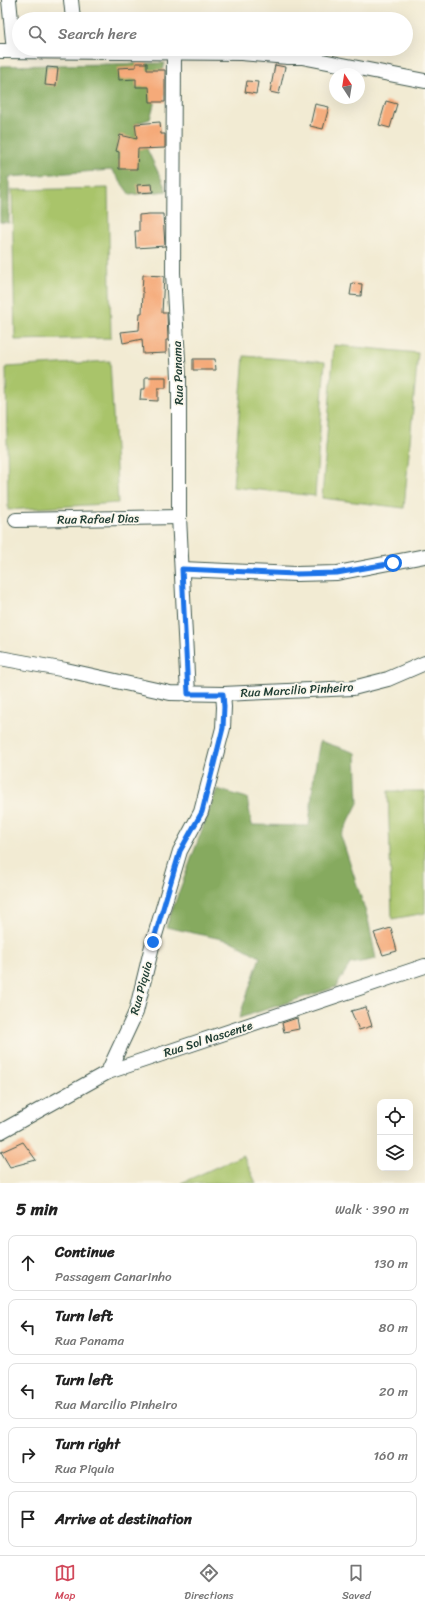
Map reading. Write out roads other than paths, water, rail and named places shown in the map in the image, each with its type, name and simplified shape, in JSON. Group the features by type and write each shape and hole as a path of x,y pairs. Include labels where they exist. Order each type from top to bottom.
{"street":[{"path":"7,51 9,0"},
{"path":"71,0 72,12"},
{"name":"Rua Panama","path":"174,56 173,273 179,377 179,517 188,694"},
{"path":"276,56 302,57 425,81"},
{"name":"Rua Rafael Dias","path":"16,520 179,517"},
{"path":"182,569 296,574 337,573 425,556"},
{"name":"Rua Marcilio Pinheiro","path":"0,658 66,670 170,693 188,694 223,694 353,688 388,679 425,663"},
{"name":"Rua Piquia","path":"108,1072 136,1012 153,942 180,851 202,812 223,728 223,694"},
{"name":"Rua Sol Nascente","path":"0,1132 108,1072 425,966"}]}
